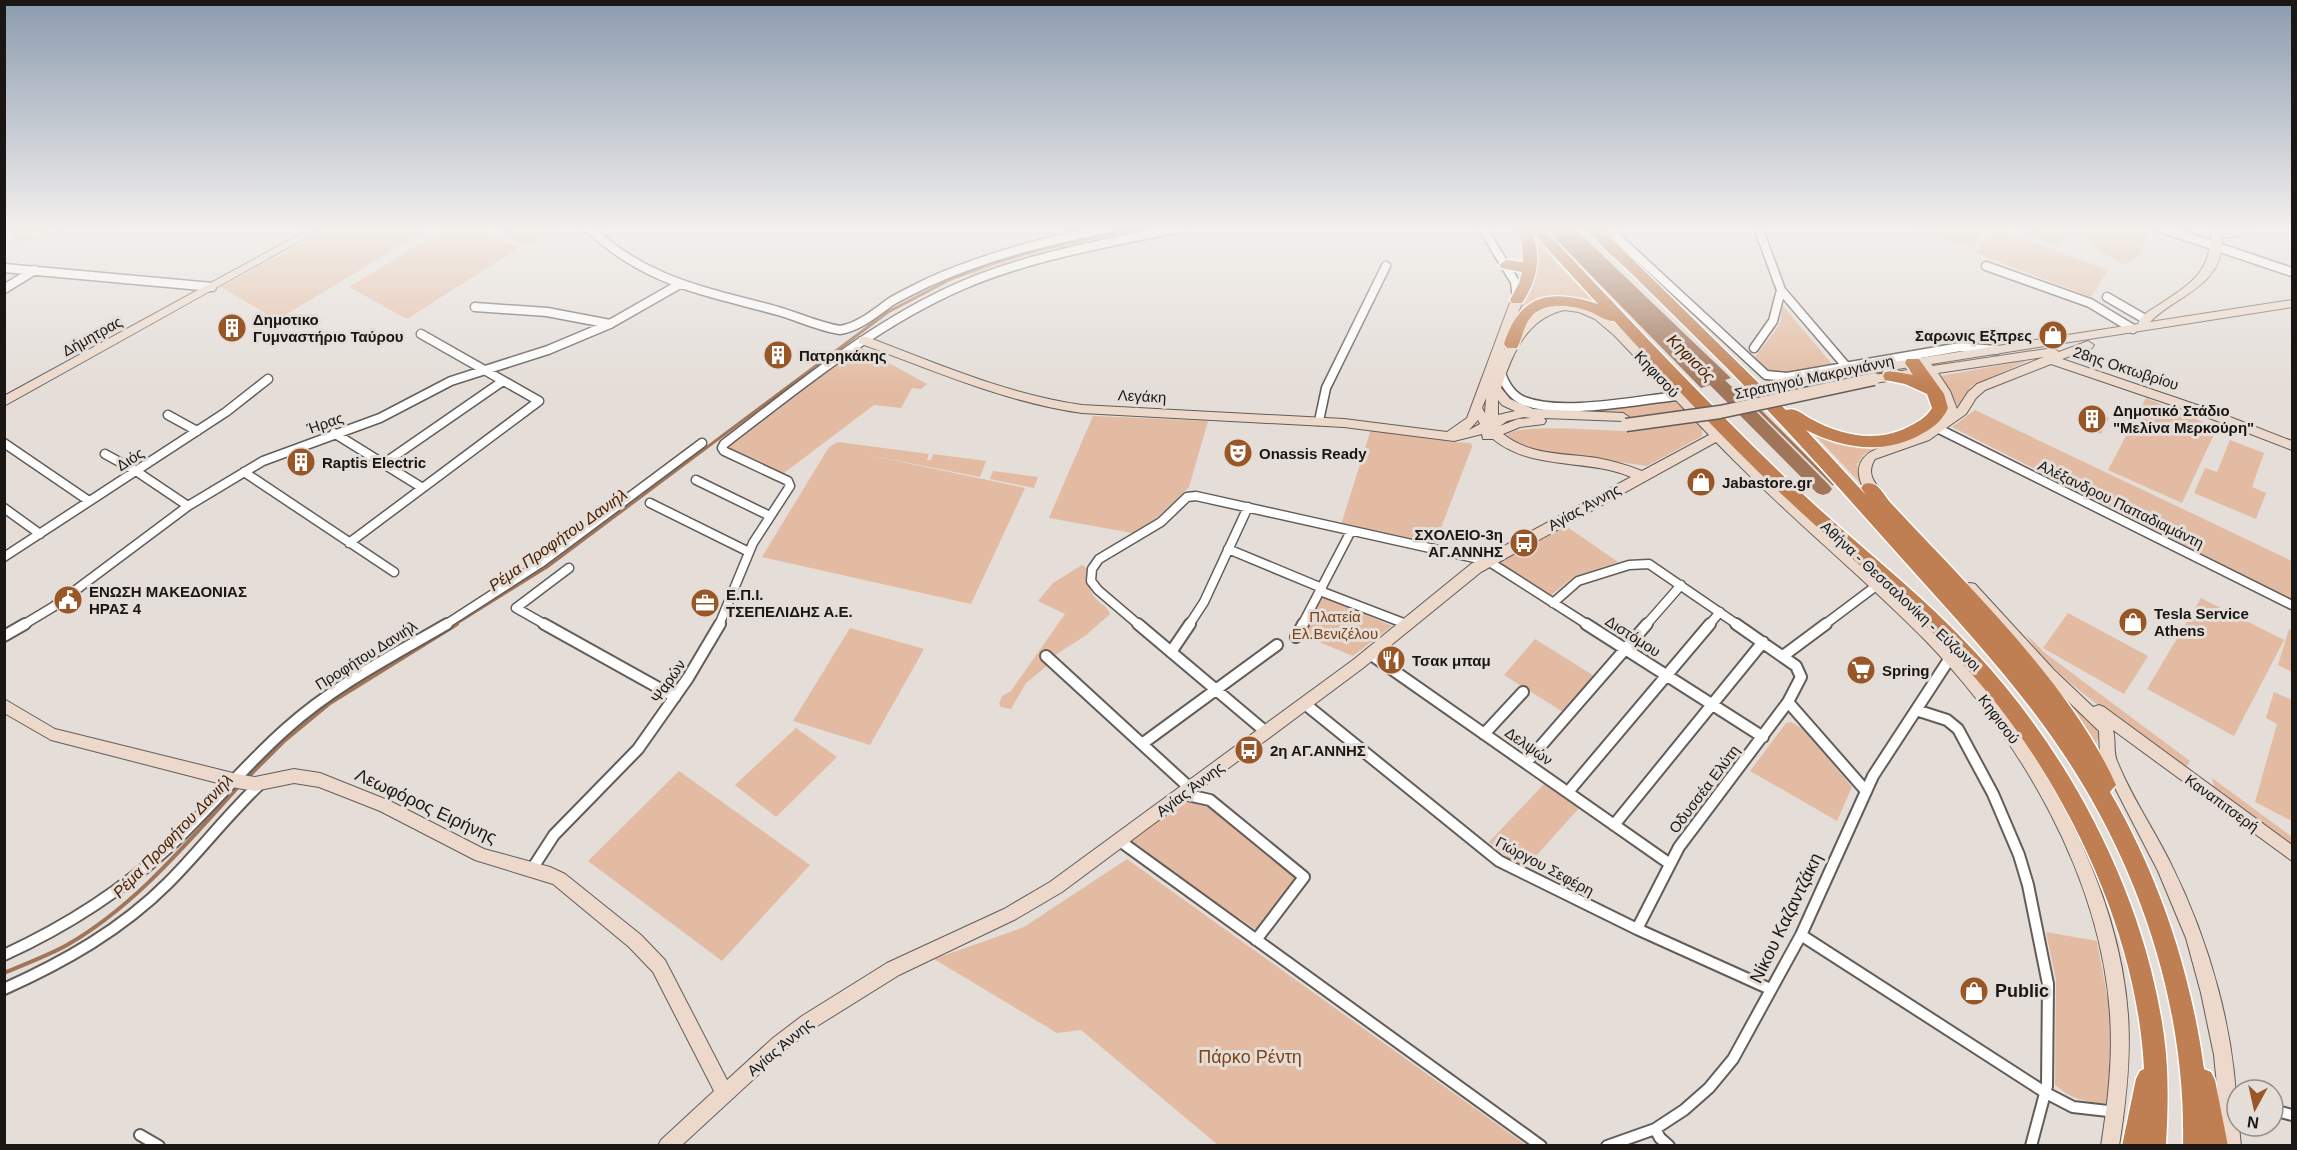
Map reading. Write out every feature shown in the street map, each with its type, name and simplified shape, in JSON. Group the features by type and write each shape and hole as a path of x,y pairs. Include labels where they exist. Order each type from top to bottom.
{"highway":[{"path":"1517,300 1527,281"},
{"name":"Αθήνα - Θεσσαλονίκη - Εύζωνοι","path":"1585,281 1794,496 1947,635 2011,707 2067,790 2095,843 2116,898 2141,977 2151,1020 2154,1050 2156,1081 2154,1146"},
{"name":"Αθήνα - Θεσσαλονίκη - Εύζωνοι","path":"1647,281 1766,398 2006,663 2097,789 2126,844 2161,933 2180,995 2187,1028 2195,1098 2195,1146"},
{"path":"1512,344 1525,314 1538,305 1548,303 1566,302 1592,307 1608,314 1631,330"},
{"path":"1766,398 1821,433 1847,440 1870,441 1906,434 1936,416 1940,408 1922,367"},
{"path":"1891,376 1910,379 1934,392"},
{"path":"1870,488 1883,506 2013,650 2076,733 2102,775 2126,844"},
{"path":"2187,1028 2206,1089 2216,1146"},
{"path":"2134,1146 2154,1050"}],"street":[{"path":"4,290 18,281"},
{"path":"153,281 212,286"},
{"name":"Δήμητρας","path":"4,402 222,281"},
{"path":"673,281 839,330 854,325 886,305 936,281"},
{"path":"863,340 969,281"},
{"path":"1319,421 1326,388 1379,281"},
{"path":"1429,434 1450,433 1463,428 1472,420 1517,300 1517,286 1514,281"},
{"path":"1664,281 1761,372 1772,376 1787,377 1960,347 1998,350"},
{"path":"1778,281 1781,290 1846,366"},
{"path":"2027,281 2090,303 2143,328"},
{"path":"2143,328 2201,281"},
{"name":"Ήρας","path":"4,636 53,607 188,506 244,472 281,453 380,418 436,388 482,370 548,350 610,324 680,284"},
{"path":"1754,348 1771,326 1781,290"},
{"path":"2107,297 2143,328"},
{"name":"Στρατηγού Μακρυγιάννη","path":"1870,375 1891,376 1998,350 2041,353 2143,328 2292,304"},
{"path":"475,307 547,312 610,324"},
{"name":"Κηφισού","path":"1492,428 1491,410 1495,389 1512,344 1534,318 1544,311 1562,307 1587,311 1609,323 1717,436 1950,658 1994,710 2034,768 2055,806 2088,877 2108,940 2117,984 2122,1050 2118,1113 2110,1146"},
{"name":"Στρατηγού Μακρυγιάννη","path":"1429,434 1462,441 1492,428 1531,421 1668,422 1720,413 1870,375 2088,345 2143,328 2292,313"},
{"path":"349,543 539,400 421,334"},
{"name":"Λεγάκη","path":"863,340 985,387 1061,406 1319,421 1429,434"},
{"name":"Ψαρών","path":"532,869 548,841 638,749 675,697 721,622 749,552 790,484 724,451 723,446 863,340"},
{"path":"2041,353 1981,387 1972,395 1962,411 1919,440 1871,456 1864,470 1870,488 1995,614 2049,674 2102,723 2107,733 2108,759 2165,868 2194,938 2228,1078"},
{"name":"28ης Οκτωβρίου","path":"2041,353 2292,446"},
{"path":"1922,367 1948,400 1952,411 1950,418"},
{"path":"1501,373 1506,387 1514,396 1541,406 1563,407 1678,396"},
{"name":"Διός","path":"4,557 197,431 268,379"},
{"path":"383,464 503,381"},
{"path":"1495,389 1506,402 1533,412"},
{"path":"1476,408 1504,443 1519,451 1617,468 1641,476"},
{"name":"Στρατηγού Μακρυγιάννη","path":"1492,428 1504,417 1533,412 1624,421"},
{"path":"168,415 197,431"},
{"name":"Αλέξανδρου Παπαδιαμάντη","path":"1937,428 2292,605"},
{"path":"334,434 421,487"},
{"name":"Αγίας Άννης","path":"667,1146 779,1044 823,1012 893,969 1035,900 1120,841 1305,704 1465,576 1641,476 1717,436"},
{"path":"4,443 89,501"},
{"name":"Προφήτου Δανιήλ","path":"4,955 66,924 108,896 245,782 281,733 337,689 510,585 555,554 607,512 702,443"},
{"path":"105,454 136,471 188,506"},
{"path":"244,472 394,572"},
{"path":"696,480 770,516"},
{"path":"1266,732 1103,595 1091,581 1095,562 1165,518 1187,497 1196,496 1488,561"},
{"path":"650,502 749,552"},
{"path":"1171,652 1204,602 1248,507"},
{"path":"4,508 40,534"},
{"path":"1296,637 1351,531"},
{"path":"1228,549 1406,624"},
{"name":"Διστόμου","path":"1488,561 1763,737"},
{"path":"1553,603 1578,580 1636,563 1649,564 1783,656 1876,586"},
{"path":"569,568 516,608 675,697"},
{"path":"1526,763 1681,585"},
{"path":"1568,792 1720,612"},
{"path":"1614,825 1763,642"},
{"path":"1142,744 1277,645"},
{"name":"Δελψών","path":"1370,654 1670,864"},
{"path":"1046,656 1142,744 1187,791 1210,800 1304,877 1256,940"},
{"name":"Οδυσσέα Ελύτη","path":"1637,929 1686,838 1763,737 1800,682 1799,672 1783,656"},
{"name":"Νίκου Καζαντζάκη","path":"1607,1146 1655,1130 1684,1110 1721,1075 1744,1039 1801,934 1866,791 1950,658"},
{"name":"Καναπιτσερή","path":"2049,674 2292,855"},
{"path":"1484,734 1523,692"},
{"path":"1788,702 1866,791"},
{"name":"Γιώργου Σεφέρη","path":"1305,704 1491,856 1637,929 1770,989"},
{"name":"Λεωφόρος Ειρήνης","path":"4,705 51,734 245,782 294,776 320,780 385,806 481,855 559,879 635,941 654,961 667,979 725,1095"},
{"path":"1916,710 1951,722 1958,729 1988,784 2019,855 2028,885 2047,976 2046,1093 2031,1146"},
{"path":"2108,745 2121,741 2152,752"},
{"path":"4,989 63,959 144,904 166,884 245,782"},
{"path":"1120,841 1541,1146"},
{"path":"1801,934 2046,1093 2081,1109 2118,1113"},
{"path":"1655,1130 1669,1146"},
{"path":"140,1135 159,1146"}],"green space":[{"path":"233,281 342,281 277,320 221,287"},
{"path":"359,281 467,281 407,319 349,287"},
{"path":"1525,281 1573,281 1597,305 1528,307 1518,313"},
{"path":"2048,281 2101,281 2091,297"},
{"path":"1782,305 1832,364 1781,374 1766,372 1752,361 1778,327"},
{"path":"860,347 927,384 921,389 912,388 901,408 874,405 780,476 728,448"},
{"path":"2026,362 1971,386 1958,406 1940,376"},
{"path":"2146,398 2217,428 2182,503 2108,470"},
{"path":"1674,400 1702,427 1702,436 1647,466 1535,450 1521,446 1506,436 1526,429 1543,428 1628,431 1621,413 1556,411"},
{"path":"1975,410 2292,561 2291,599 1952,427"},
{"path":"2089,410 2109,418 2101,434 2082,426"},
{"path":"1093,416 1208,421 1189,487 1158,517 1132,533 1049,518"},
{"path":"1371,429 1471,443 1472,447 1434,546 1341,525"},
{"path":"1814,434 1877,447 1864,454 1857,464 1861,484"},
{"path":"2230,440 2264,453 2252,487 2266,493 2256,519 2194,493 2205,468 2217,472"},
{"path":"838,442 929,454 927,460 931,460 933,454 986,461 980,477 864,454 1025,488 971,604 762,557 829,447"},
{"path":"993,471 1038,477 1034,488 990,479"},
{"path":"1563,524 1618,562 1573,577 1550,596 1496,562"},
{"path":"1082,565 1087,569 1093,596 1106,607 1110,614 1085,636 1055,655 1047,650 1042,657 1048,665 1026,683 1011,709 1001,707 999,704 1002,696 1011,691 1065,614 1038,601 1053,583"},
{"name":"Πλατεία Ελ.Βενιζέλου","path":"1322,596 1392,626 1353,656 1302,635"},
{"path":"2201,598 2284,640 2234,736 2147,689"},
{"path":"2068,613 2148,656 2124,694 2043,648"},
{"path":"850,628 924,649 870,745 793,721"},
{"path":"2289,629 2292,630 2292,672 2278,665"},
{"path":"2026,634 2045,653 2190,761 2186,768 2076,688 2039,652"},
{"path":"1535,639 1599,679 1568,715 1504,675"},
{"path":"2057,692 2100,731 2095,749"},
{"path":"2274,692 2292,700 2292,821 2255,802 2277,724 2266,718"},
{"path":"1791,722 1802,728 1852,787 1837,821 1750,771 1786,723"},
{"path":"796,728 837,757 776,817 735,785"},
{"path":"679,771 810,865 722,961 588,861"},
{"path":"2212,778 2292,837 2292,845 2214,787"},
{"path":"1545,783 1580,807 1526,867 1509,859 1489,842"},
{"path":"1184,799 1215,809 1297,878 1258,931 1128,842"},
{"name":"Πάρκο Ρέντη","path":"1127,859 1526,1145 1218,1145 1081,1030 1057,1033 934,959 1024,927"},
{"path":"2046,932 2097,941 2110,1012 2109,1103 2080,1100 2055,1085 2056,980"}],"water":[{"path":"1596,281 1629,281 1731,378 1701,388"}],"waterway":[{"name":"Ρέμα Προφήτου Δανιήλ","path":"454,625 547,567 888,312 948,281"},
{"name":"Κηφισός","path":"1702,367 1823,489"},
{"path":"1718,382 1743,393 1751,402"},
{"path":"1758,409 1833,484"},
{"name":"Ρέμα Προφήτου Δανιήλ","path":"246,779 284,741 330,703 457,624"},
{"name":"Ρέμα Προφήτου Δανιήλ","path":"4,973 67,945 115,912 138,893 180,851 239,786"}],"place":[{"name":"Δημοτικο Γυμναστήριο Ταύρου","path":"232,328"},
{"name":"Σαρωνις Εξπρες","path":"2053,335"},
{"name":"Πατρηκάκης","path":"778,355"},
{"name":"Δημοτικό Στάδιο \"Μελίνα Μερκούρη\"","path":"2092,419"},
{"name":"Onassis Ready","path":"1238,453"},
{"name":"Raptis Electric","path":"301,462"},
{"name":"Jabastore.gr","path":"1701,482"},
{"name":"ΣΧΟΛΕΙΟ-3η ΑΓ.ΑΝΝΗΣ","path":"1524,543"},
{"name":"ΕΝΩΣΗ ΜΑΚΕΔΟΝΙΑΣ ΗΡΑΣ 4","path":"68,600"},
{"name":"Ε.Π.Ι. ΤΣΕΠΕΛΙΔΗΣ Α.Ε.","path":"705,603"},
{"name":"Tesla Service Athens","path":"2133,622"},
{"name":"Τσακ μπαμ","path":"1391,660"},
{"name":"Spring","path":"1861,670"},
{"name":"2η ΑΓ.ΑΝΝΗΣ","path":"1249,750"},
{"name":"Public","path":"1974,991"}]}
